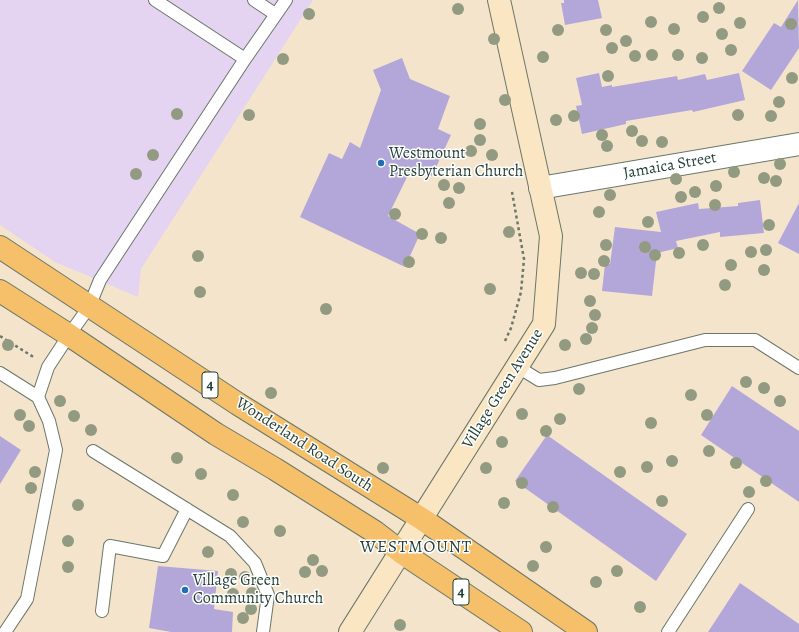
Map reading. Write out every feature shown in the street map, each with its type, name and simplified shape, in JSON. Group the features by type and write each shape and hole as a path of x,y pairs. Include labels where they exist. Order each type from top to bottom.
{"main road":[{"name":"Wonderland Road South","path":"0,247 238,404 422,520 586,632"},
{"name":"4","path":"0,292 69,335 216,434 375,532 401,552 521,632"}],"street":[{"name":"Village Green Avenue","path":"350,632 422,520 544,324 551,236 499,0"},
{"name":"Jamaica Street","path":"540,188 799,144"}],"lane":[{"path":"154,0 245,58"},
{"path":"254,0 275,14"},
{"path":"38,396 48,367 89,307 100,280 245,58 286,0"},
{"path":"518,367 539,380 555,378 705,340 755,340 799,368"},
{"path":"0,373 38,396 49,421 56,450 26,599 4,629"},
{"path":"93,451 230,536 255,563 268,595 263,632"},
{"path":"102,612 110,546 163,556 186,509"},
{"path":"668,632 748,509"}],"path":[{"path":"504,343 511,328 522,292 524,259 512,192"},
{"path":"0,336 48,367"}],"shaded area":[{"path":"0,0 313,0 141,269 138,297 55,262 0,225"}],"building":[{"path":"564,0 598,0 602,18 565,25 561,3 564,3"},
{"path":"798,0 799,48 771,90 742,71 774,23 781,27"},
{"name":"Westmount Presbyterian Church","path":"402,58 410,79 450,96 438,129 451,135 432,176 412,167 388,216 420,234 405,267 300,217 329,153 342,159 350,142 360,148 381,90 373,70"},
{"path":"599,73 602,87 612,85 612,87 677,76 678,80 705,74 707,80 739,73 745,100 693,112 692,110 626,121 626,124 582,134 576,106 582,105 576,78"},
{"path":"760,200 764,233 720,237 720,232 676,241 678,248 657,253 652,296 602,291 605,264 610,264 615,227 661,232 656,212 698,203 699,209 738,206 738,203"},
{"path":"799,203 799,254 778,243"},
{"path":"732,386 799,431 799,502 701,435"},
{"path":"547,435 687,534 656,581 515,481"},
{"path":"0,436 21,450 0,484"},
{"name":"Village Green Community Church","path":"158,566 218,571 214,609 233,612 232,632 171,632 149,628"},
{"path":"740,583 799,624 799,632 708,632"}],"place":[{"name":"Westmount Presbyterian Church","path":"381,163"},
{"name":"Village Green Community Church","path":"185,590"}],"district":[{"name":"WESTMOUNT","path":"416,548"}]}
